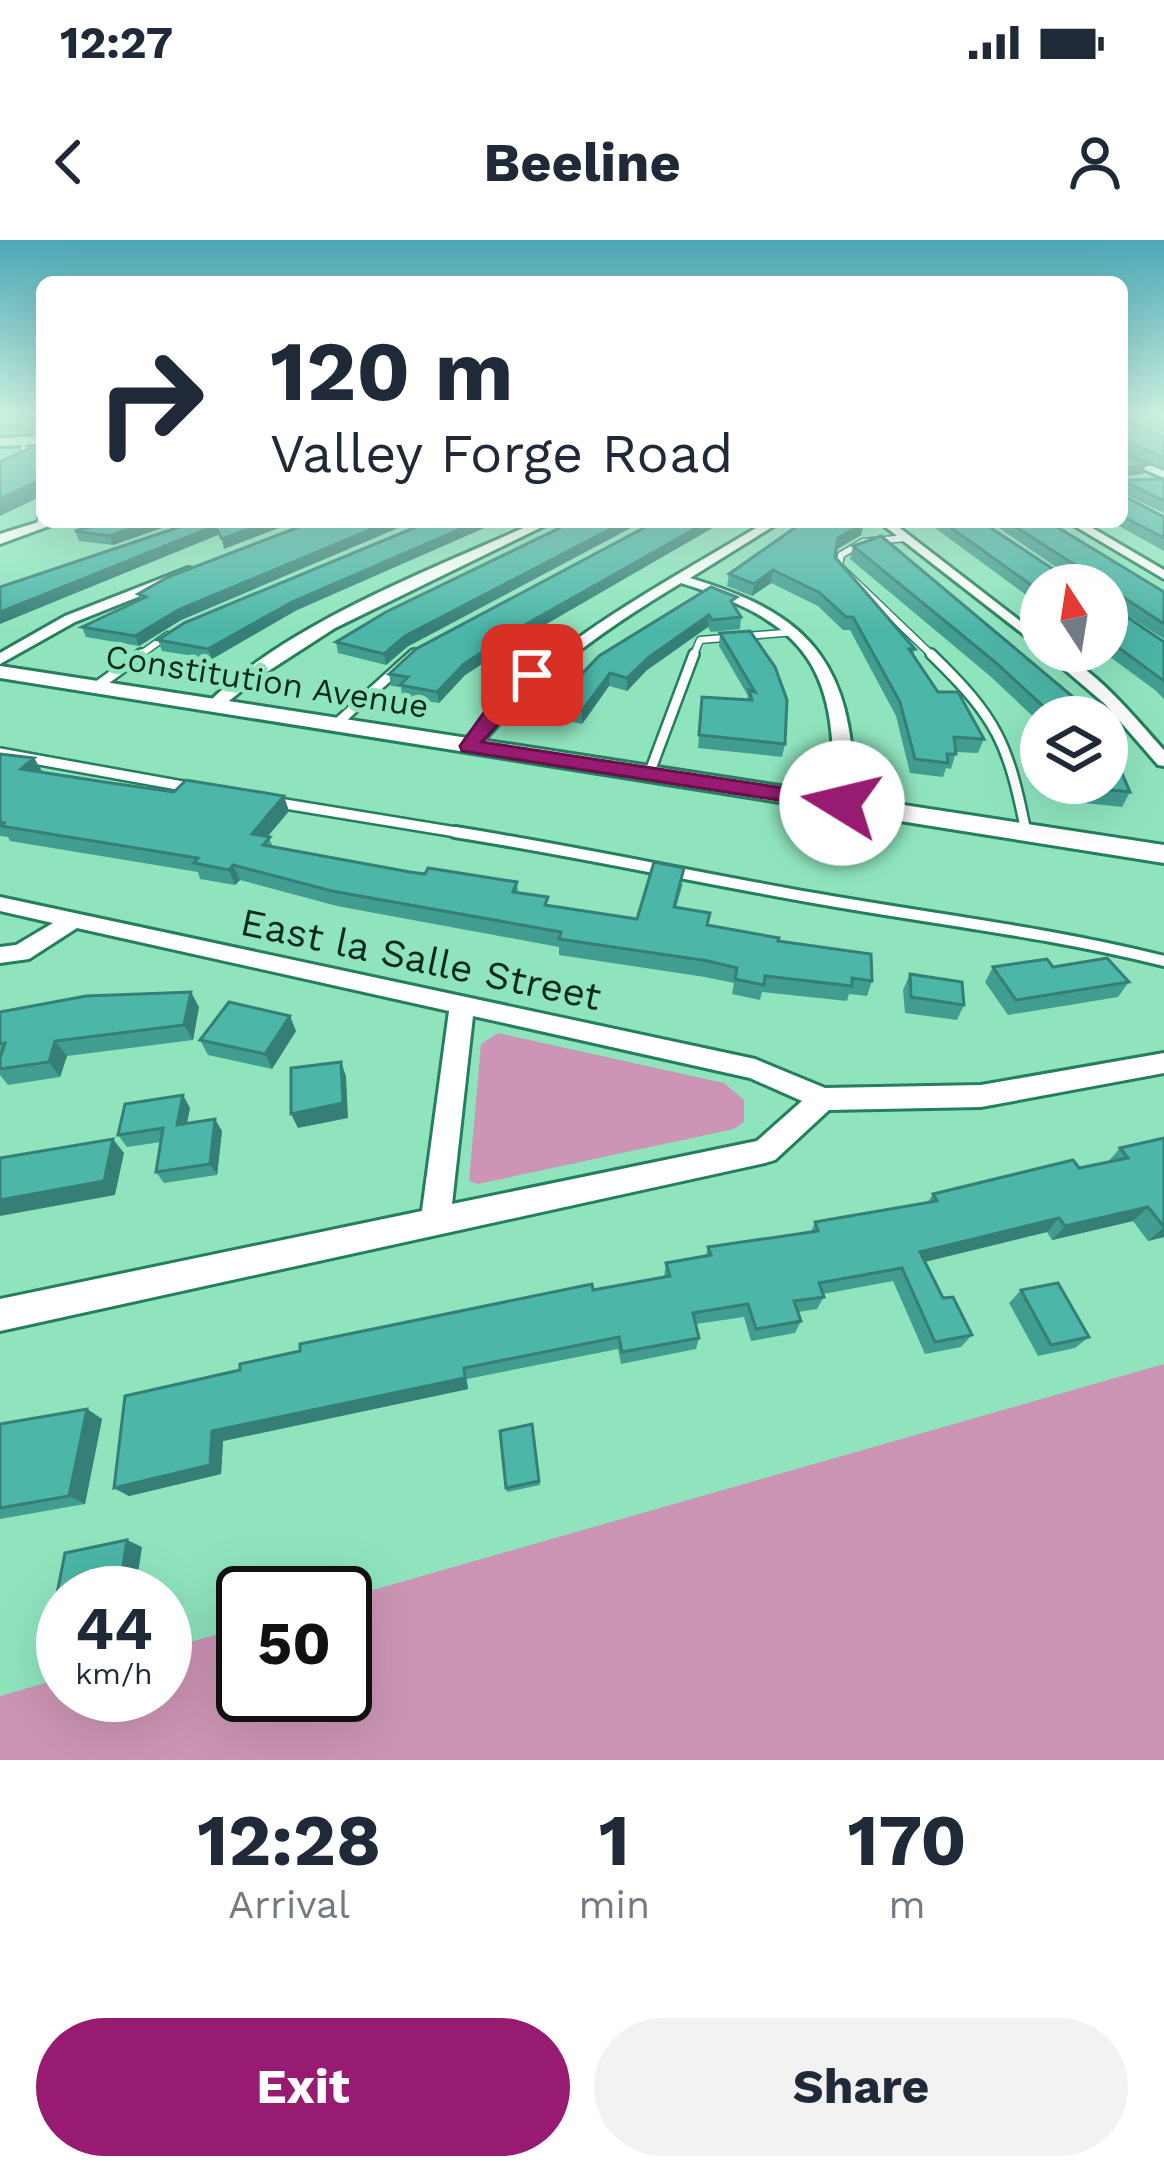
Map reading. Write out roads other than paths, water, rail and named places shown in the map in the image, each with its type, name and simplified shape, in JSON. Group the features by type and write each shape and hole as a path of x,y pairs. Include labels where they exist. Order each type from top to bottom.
{"main road":[{"name":"Constitution Avenue","path":"0,672 1164,854"}],"street":[{"path":"0,539 36,528"},
{"path":"212,706 252,671 304,637 532,528"},
{"path":"470,746 495,711 532,675 765,528"},
{"path":"893,528 1020,628"},
{"path":"1084,528 1164,575"},
{"path":"0,659 70,619 197,568"},
{"path":"683,580 758,603 796,632 826,675 841,719 842,803"},
{"path":"1076,672 1111,700 1164,761"},
{"name":"East la Salle Street","path":"0,904 755,1070 823,1100"},
{"path":"0,955 21,953 74,920"},
{"path":"435,1222 461,1005"},
{"path":"0,1315 765,1151 823,1100 981,1096 1164,1063"}],"lane":[{"path":"906,538 856,544 841,555 839,566 978,700 993,721 1008,747 1025,832"},
{"path":"96,687 184,627"},
{"path":"649,774 700,640 796,632"},
{"path":"335,725 394,667 433,643"},
{"path":"0,753 218,792"},
{"path":"263,800 630,860 813,898 1061,935 1164,961"}]}
